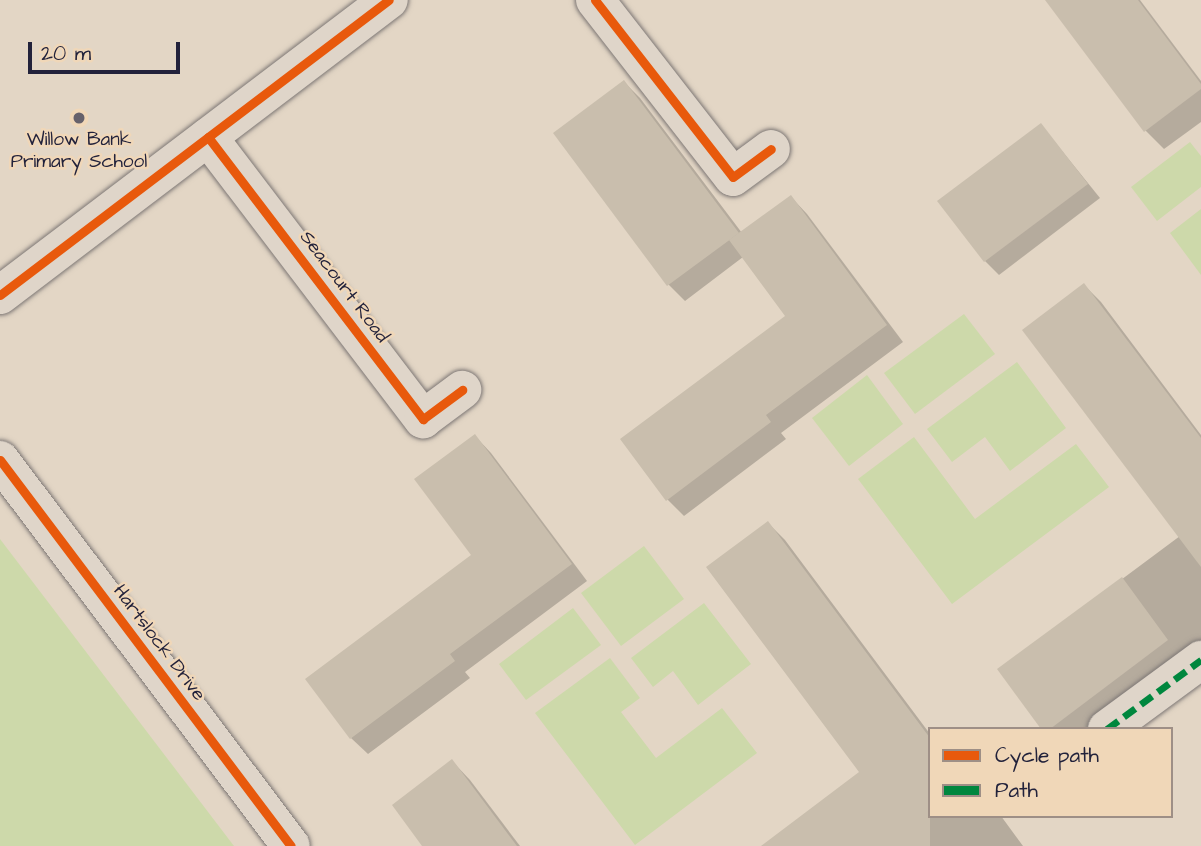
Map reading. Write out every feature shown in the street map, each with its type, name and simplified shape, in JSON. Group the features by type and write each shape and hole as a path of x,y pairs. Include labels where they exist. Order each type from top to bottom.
{"street":[{"path":"0,295 389,0"},
{"path":"596,0 733,177 771,149"},
{"name":"Seacourt Road","path":"208,137 423,419 462,390"},
{"name":"Hartslock Drive","path":"0,460 291,846"},
{"path":"1110,727 1201,660"}],"green space":[{"path":"1190,142 1201,156 1201,187 1157,221 1131,187"},
{"path":"1201,209 1201,275 1170,233"},
{"path":"964,314 995,354 915,414 884,373"},
{"path":"1017,362 1066,428 1010,471 985,437 952,462 927,429"},
{"path":"867,375 903,424 849,466 812,418"},
{"path":"914,437 975,519 1076,444 1109,487 952,604 858,479"},
{"path":"0,539 234,846 0,846"},
{"path":"644,546 684,599 621,646 581,593"},
{"path":"704,603 751,664 698,705 673,671 653,687 631,658"},
{"path":"573,608 601,645 526,700 499,664"},
{"path":"610,658 640,698 621,712 656,758 722,708 757,753 635,845 535,713"}],"building":[{"path":"1045,0 1138,0 1201,84 1201,89 1144,132"},
{"path":"624,80 739,233 667,286 553,133"},
{"path":"1041,123 1088,184 984,262 937,201"},
{"path":"791,195 887,325 766,415 771,422 666,501 620,439 785,316 729,240"},
{"path":"1084,283 1201,438 1201,567 1022,330"},
{"path":"475,434 572,564 450,654 455,661 350,739 305,679 471,555 414,479"},
{"path":"768,521 928,735 930,846 761,846 859,772 706,567"},
{"path":"1122,577 1168,640 1053,727 1040,727 997,669"},
{"path":"452,759 517,846 422,846 392,805"}],"marked path":[{"path":"1110,727 1201,660"}],"cycle path":[{"path":"0,295 389,0"},
{"path":"595,0 733,177 771,149"},
{"path":"208,137 423,419 462,390"},
{"path":"0,460 291,846"}],"place":[{"name":"Willow Bank Primary School","path":"79,118"}]}
